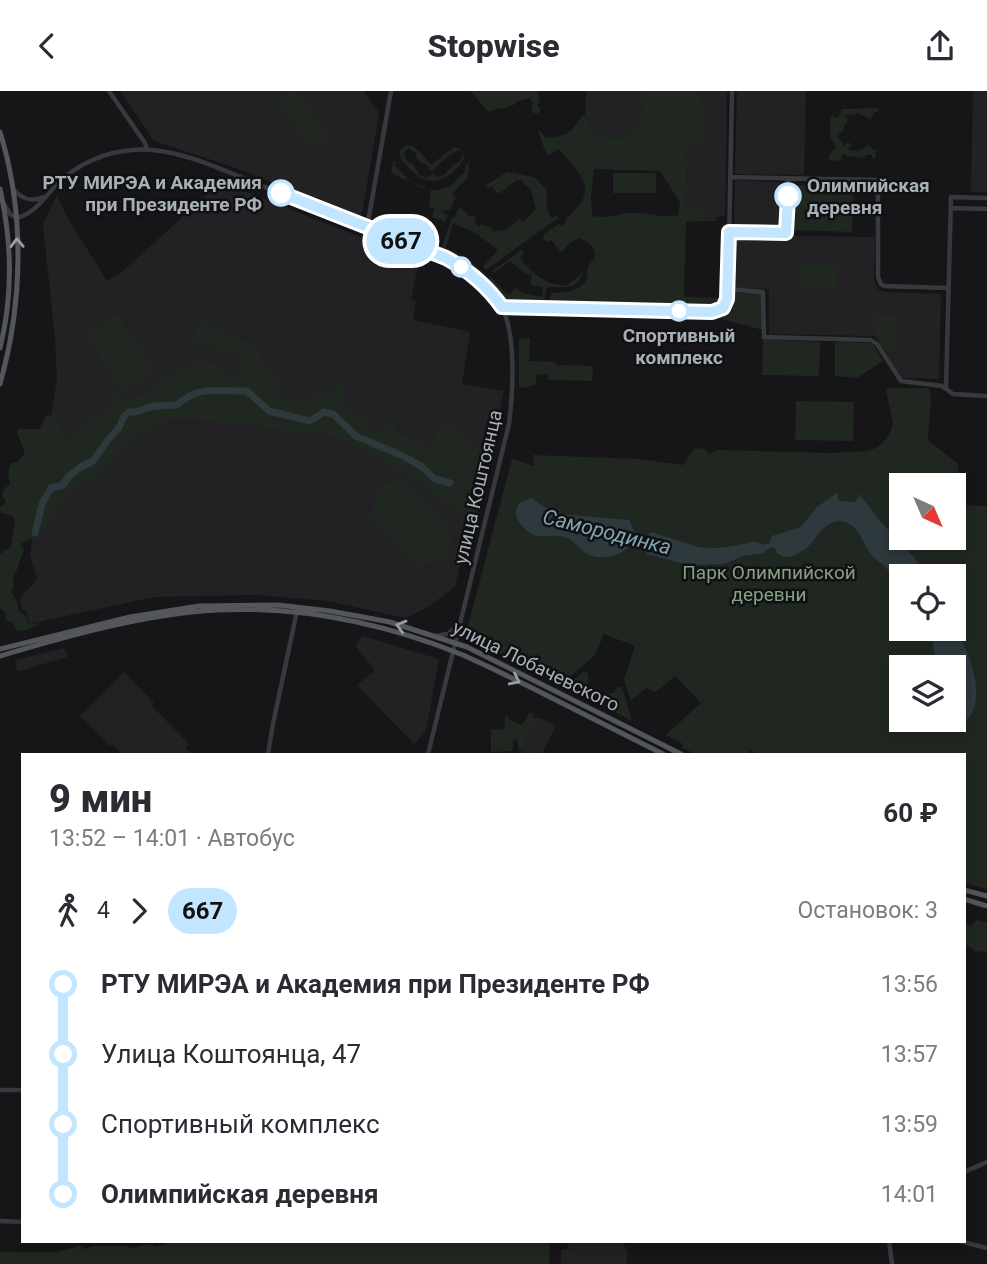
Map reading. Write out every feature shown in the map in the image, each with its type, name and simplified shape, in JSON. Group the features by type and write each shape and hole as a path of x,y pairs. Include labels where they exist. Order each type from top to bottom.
{"main road":[{"path":"0,132 17,218 16,296 0,384"},
{"path":"0,151 4,143"},
{"path":"0,189 8,231 9,293 0,348"},
{"name":"улица Лобачевского","path":"0,649 94,625 175,609 227,605 379,620 455,642 679,753"},
{"name":"улица Лобачевского","path":"0,656 111,627 175,614 219,610 299,610 385,629 453,652 661,753"},
{"path":"966,891 987,896"},
{"path":"966,900 987,906"}],"street":[{"path":"109,91 145,143 146,149"},
{"path":"367,228 391,91"},
{"path":"502,307 712,312 725,306 728,289 732,91"},
{"name":"улица Коштоянца","path":"8,231 17,218 30,213 68,175 95,159 122,151 146,149 219,169 437,254 480,282 502,307 511,344 512,395 509,424 428,753"},
{"path":"730,177 878,180 878,277 881,284 948,288"},
{"path":"729,232 786,233 788,179"},
{"path":"12,188 30,200 47,195"},
{"path":"946,388 951,197 984,198"},
{"path":"980,209 977,203 984,198"},
{"path":"3,204 10,214 17,218"},
{"path":"951,208 987,209"},
{"path":"728,289 764,292 764,337 871,340 878,346 901,381 938,385 953,394 987,396"},
{"path":"268,753 299,610"},
{"path":"435,636 448,634 461,622"},
{"path":"646,745 643,741 649,738"},
{"path":"0,1090 21,1090"},
{"path":"966,1171 987,1162"},
{"path":"0,1221 21,1222"},
{"path":"889,1243 892,1264"},
{"path":"966,1243 987,1248"}],"shaded area":[{"path":"120,91 364,91 379,113 362,214 358,216 315,197 311,198 230,166 154,141"},
{"path":"586,91 639,91 643,100 643,119 627,135 603,138 587,124"},
{"path":"697,91 727,91 725,216 716,217 716,221 703,221 703,209 686,210 688,161 685,151 705,139 705,104"},
{"path":"737,91 806,91 804,175 735,174"},
{"path":"973,91 987,91 987,192 971,192"},
{"path":"735,180 780,182 779,230 734,227"},
{"path":"221,182 419,260 411,299 416,301 413,320 470,332 462,384 504,391 475,522 470,525 455,587 428,607 406,618 327,601 257,595 154,597 29,624 26,611 23,611 19,600 37,579 30,554 57,378 43,224 57,195 67,217 107,281 123,271"},
{"path":"731,235 875,237 874,278 879,290 941,294 939,379 902,378 875,336 769,334 769,289 731,288"},
{"path":"363,636 439,659 426,731 414,744 357,685 375,670 355,646"},
{"path":"64,648 67,657 17,672 15,660"},
{"path":"124,672 189,744 185,747 191,753 121,753 112,744 110,746 80,716"},
{"path":"538,717 556,726 542,753 521,752"},
{"path":"567,1243 622,1243 628,1253 626,1264 561,1264 561,1250 569,1248"}],"green space":[{"path":"290,91 297,91 329,138 311,151 276,100"},
{"path":"470,91 538,91 540,100 537,105 541,109 539,113 533,113 533,103 529,98 489,112"},
{"path":"639,91 697,91 705,104 705,139 685,152 688,161 686,209 703,209 703,221 686,222 684,297 721,298 718,304 550,301 551,293 571,291 582,286 595,253 591,245 579,238 561,252 551,240 547,242 543,239 544,234 566,222 565,219 576,209 585,191 580,176 559,149 548,155 538,131 546,138 564,135 585,115 590,127 599,135 611,138 622,136 633,130 640,121 643,107","holes":["594,169 660,171 680,202 678,215 626,213 605,217 592,216"]},
{"path":"877,108 879,112 873,112 874,115 870,119 858,113 848,114 845,117 848,119 846,125 844,124 838,137 845,147 846,143 850,143 851,146 847,148 852,151 861,150 868,145 874,150 877,149 875,158 872,158 872,155 866,155 864,158 844,154 841,161 829,160 829,155 837,147 830,137 830,118 837,118 841,109"},
{"path":"406,145 414,147 431,165 454,147 460,149 465,157 446,177 431,181 424,180 412,171 400,158 400,150","holes":["409,148 432,172 455,152 459,150 463,155 444,175 436,177 433,174 426,178 406,160 404,152"]},
{"path":"396,161 394,165 411,181 433,190 452,184 465,172 469,161 468,177 452,194 456,198 449,211 444,210 443,213 448,215 445,222 432,217 434,208 429,207 431,190 419,187 391,172 393,163"},
{"path":"507,172 534,177 547,190 550,215 552,218 557,215 558,218 486,270 483,267 498,250 477,234 453,223 446,248 468,259 485,274 483,276 469,264 441,248 452,217 460,207 470,217 473,215 476,218 474,222 479,227 482,224 492,228 493,232 506,230 519,219 523,222 536,209 531,190 522,180 516,180 500,193 491,186 488,189 485,186"},
{"path":"613,173 656,173 656,193 613,193"},
{"path":"796,185 854,187 852,232 794,230"},
{"path":"522,250 524,254 520,258 529,269 554,284 568,285 584,271 573,285 546,288 544,303 505,302 486,281 490,276 510,295 515,288 523,293 542,297 543,287 530,285 532,275 523,272 510,261 494,273 492,271"},
{"path":"799,264 837,265 837,290 799,290"},
{"path":"733,292 762,293 763,330 719,318 730,308"},
{"path":"117,314 129,332 97,353 85,335"},
{"path":"873,315 897,315 896,352 887,352 873,330"},
{"path":"198,320 240,340 251,342 257,348 262,363 290,386 279,388 278,398 312,400 314,392 332,394 340,382 346,384 344,398 348,412 368,418 365,425 367,429 379,433 385,422 394,418 394,429 397,432 418,440 430,449 433,447 436,430 442,423 450,426 474,447 482,447 489,456 475,512 461,514 433,492 383,460 332,436 195,419 171,419 140,435 122,449 96,478 81,483 68,492 54,519 41,528 38,538 30,538 21,544 24,551 13,576 14,588 11,591 28,624 40,623 29,629 16,630 13,623 6,620 5,612 0,608 0,554 11,546 15,521 13,517 0,512 0,507 5,503 3,490 10,484 10,464 16,463 25,454 17,432 19,429 39,429 47,415 56,420 68,438 116,402 106,387 109,386 119,397 140,397 149,392 164,376 201,359 219,366 226,364 227,368 222,374 225,377 241,374 242,358 238,351 228,355 197,342 195,335"},
{"path":"130,334 142,351 109,373 98,355"},
{"path":"530,338 529,361 593,366 592,381 548,380 547,374 536,375 536,385 519,387 519,339"},
{"path":"763,339 820,342 819,376 762,375"},
{"path":"835,342 873,344 883,361 857,378 835,376"},
{"path":"143,353 154,371 122,392 110,374"},
{"name":"Парк Олимпийской деревни","path":"889,388 929,388 931,399 928,440 958,464 958,473 889,473 889,550 966,550 966,505 987,506 987,889 966,884 966,753 756,753 750,750 748,753 694,753 682,748 683,744 666,735 701,703 675,676 656,692 646,688 631,701 624,679 635,646 604,634 595,655 562,684 481,644 468,641 465,637 512,459 534,466 533,455 639,459 683,465 694,448 705,449 709,454 718,450 831,453 867,451 876,448 890,433 893,423 886,391"},
{"path":"796,401 854,402 853,441 795,440"},
{"path":"400,481 409,484 451,533 450,548 445,557 419,568 368,514 373,510 379,489 387,483"},
{"path":"584,671 588,674 588,685 604,694 613,693 617,687 622,687 632,721 566,687"},
{"path":"530,712 538,719 521,751 518,750 518,740 513,739 513,751 491,752 491,729 504,730 506,715 520,725"},
{"path":"978,920 987,923 987,953 976,952 966,945 966,924 972,926"},
{"path":"550,1243 549,1264 0,1264 0,1252 56,1252 80,1246 83,1246 82,1249 95,1246 134,1248 167,1244"}],"water":[{"path":"838,492 839,501 855,502 859,497 857,493 889,531 889,550 907,550 918,564 889,564 889,572 871,554 855,528 838,521 824,528 805,549 788,557 780,555 774,547 764,553 743,556 724,564 684,564 647,554 645,543 635,539 620,553 600,557 587,554 565,537 538,536 527,531 516,513 519,503 531,498 560,514 629,520 635,533 646,537 651,532 706,548 754,541 763,545 770,543 772,536 801,527 816,508"},
{"path":"933,641 962,641 976,686 976,698 968,719 966,655 934,655"}],"waterway":[{"name":"Самородинка","path":"35,533 42,504 51,488 63,485 69,476 93,461 119,428 124,416 129,412 154,406 177,405 185,398 201,392 247,391 269,411 310,421 324,412 333,414 356,436 403,456 421,466 435,479 450,483"}],"bus line":[{"name":"667","path":"281,193 446,258 480,282 502,307 712,312 723,308 727,299 729,232 786,233 788,196"}],"place":[{"name":"РТУ МИРЭА и Академия при Президенте РФ","path":"281,193"},
{"name":"Олимпийская деревня","path":"788,196"},
{"name":"Спортивный комплекс","path":"679,311"}]}
